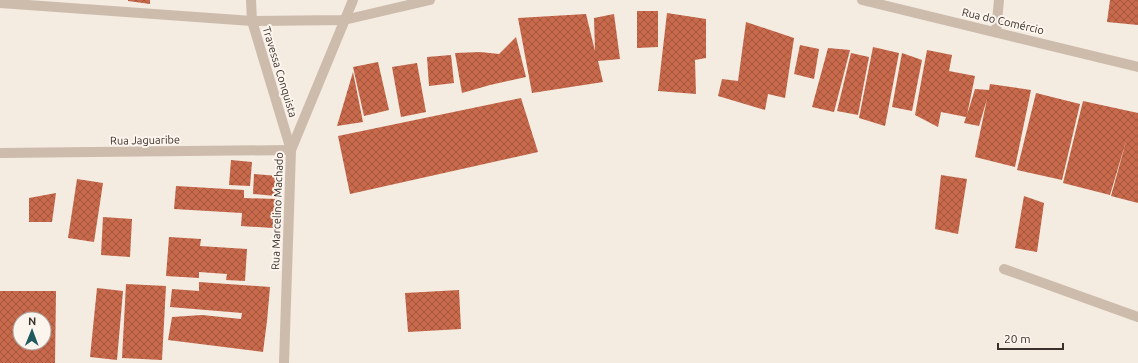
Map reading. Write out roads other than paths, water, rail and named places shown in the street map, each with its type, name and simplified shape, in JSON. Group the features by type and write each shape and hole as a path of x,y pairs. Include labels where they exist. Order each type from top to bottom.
{"street":[{"name":"Travessa Conquista","path":"251,0 252,20 291,150"},
{"name":"Rua Marcelino Machado","path":"284,363 291,150 353,0"},
{"path":"0,4 252,20 344,20 430,0"},
{"name":"Rua do Comércio","path":"862,0 1138,67"},
{"path":"996,32 999,0"},
{"name":"Rua Jaguaribe","path":"0,153 291,150"},
{"path":"1004,269 1138,317"}]}
